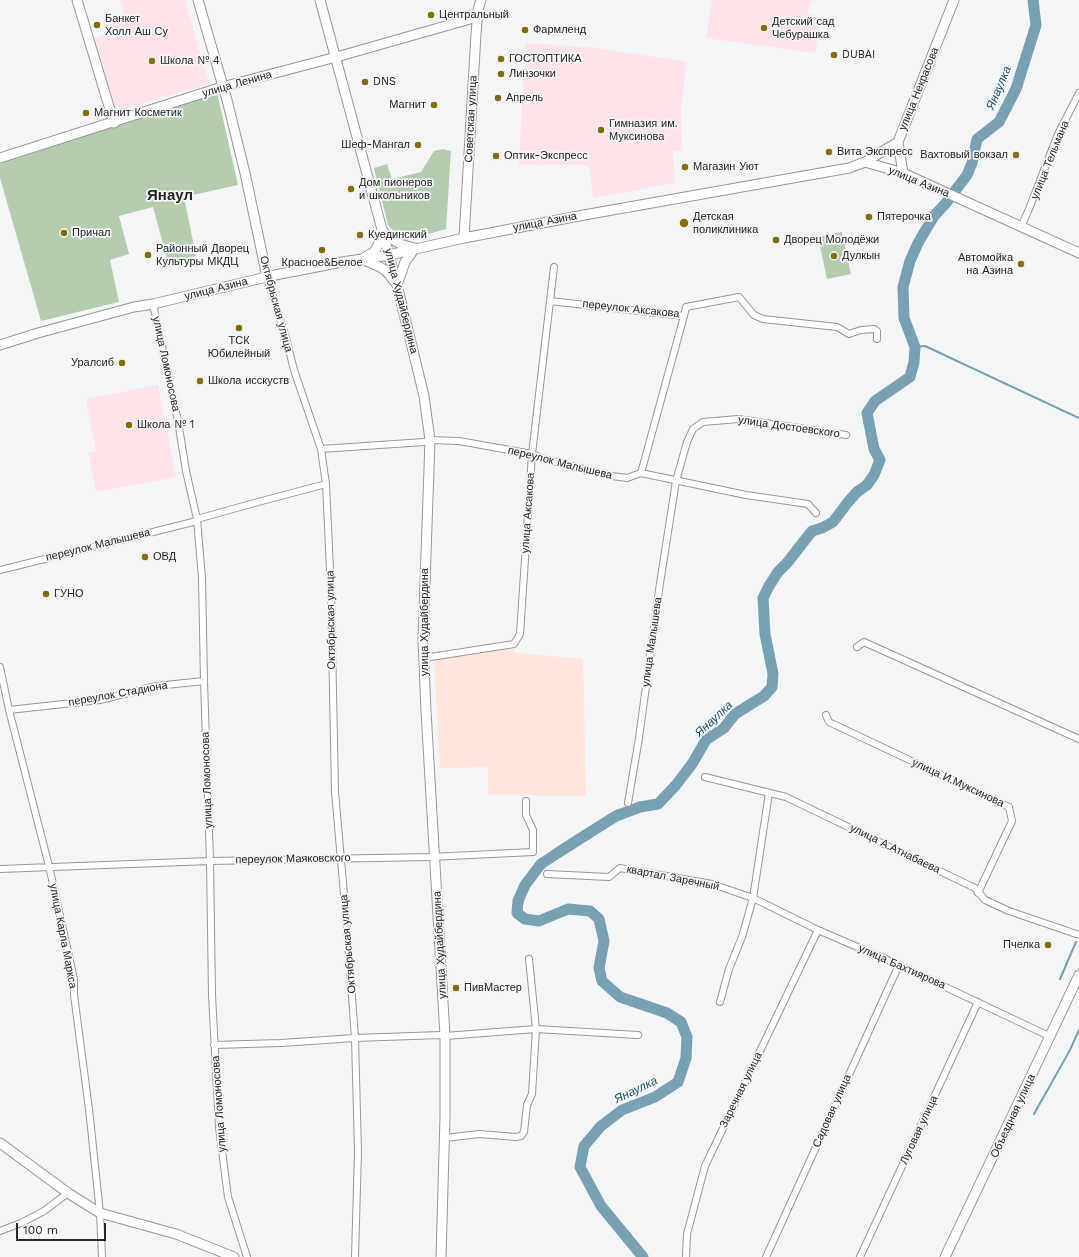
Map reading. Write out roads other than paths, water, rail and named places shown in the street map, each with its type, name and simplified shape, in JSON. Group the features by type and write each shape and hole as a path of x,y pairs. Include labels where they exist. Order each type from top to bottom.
{"street":[{"path":"77,0 114,123"},
{"name":"Октябрьская улица","path":"198,0 245,173 267,277 286,338 294,370 321,450 326,484 331,591 335,792 355,1038 358,1152 355,1257"},
{"name":"улица Худайбердина","path":"320,0 397,285 424,396 430,440 422,640 445,1036 445,1138 441,1257"},
{"name":"Советская улица","path":"464,238 477,17 481,0"},
{"name":"улица Некрасова","path":"865,162 898,142 954,0"},
{"name":"улица Ленина","path":"0,158 114,123 222,87 336,57 477,17"},
{"name":"улица Тельмана","path":"1022,227 1058,134 1079,93"},
{"path":"898,142 903,174"},
{"name":"улица Азина","path":"0,345 134,307 153,304 267,277 584,215 841,169 865,162 903,174 930,185 1079,253"},
{"path":"382,227 387,236 396,242 416,248 405,262 397,285"},
{"path":"359,259 374,252 381,238 382,227"},
{"path":"359,259 380,267 390,275 397,285"},
{"name":"улица Аксакова","path":"424,658 514,644 520,634 532,454 554,267"},
{"name":"переулок Аксакова","path":"550,301 684,316 686,307 739,297 754,315 763,318 837,327 849,334 861,330 874,329 878,331 877,339"},
{"name":"улица Ломоносова","path":"153,304 197,520 202,578 214,1045 219,1127 228,1198 247,1257"},
{"path":"641,473 684,316"},
{"name":"улица Достоевского","path":"676,481 687,442 693,429 703,422 738,419 846,435"},
{"name":"переулок Малышева","path":"321,450 424,442 430,440 459,441 532,454 544,459 612,476 627,478 641,473 746,495 808,504 816,513"},
{"name":"улица Малышева","path":"628,803 639,738 659,590 676,481"},
{"name":"переулок Малышева","path":"0,570 197,520 326,484"},
{"path":"857,647 864,642 1079,739"},
{"name":"улица Карла Маркса","path":"0,667 9,710 49,866 74,979 74,996 89,1109 100,1213 102,1257"},
{"name":"переулок Стадиона","path":"9,710 100,700 156,686 204,681"},
{"name":"улица И.Муксинова","path":"826,715 830,722 1009,807 1012,821 978,892"},
{"name":"улица А.Атнабаева","path":"705,777 786,796 975,888 985,900 1009,911 1079,935"},
{"path":"720,1002 729,968 742,937 753,898 769,793"},
{"name":"переулок Маяковского","path":"0,869 210,861 435,857 533,852 533,830 526,815 526,801"},
{"name":"квартал Заречный","path":"547,874 610,877 620,868 712,884 753,898"},
{"name":"улица Бахтиярова","path":"753,898 818,930 899,965 1051,1037"},
{"name":"Заречная улица","path":"686,1257 687,1234 704,1166 818,930"},
{"path":"445,1138 480,1134 516,1137 521,1136 524,1132 527,1105 532,1094 536,1029 529,959"},
{"name":"Садовая улица","path":"766,1257 899,965"},
{"name":"Объездная улица","path":"945,1257 1051,1037 1079,975"},
{"name":"Луговая улица","path":"860,1257 978,1002"},
{"path":"214,1045 281,1043 355,1038 445,1036 536,1029 638,1034"},
{"path":"0,1144 68,1193 100,1213 176,1234 234,1257"},
{"path":"0,1231 21,1223 44,1210 68,1193"}],"waterway":[{"name":"Янаулка","path":"643,1257 601,1206 580,1167 584,1146 601,1126 622,1110 655,1097 678,1082 686,1058 687,1037 681,1022 667,1013 620,997 602,981 599,968 604,941 599,919 590,911 568,909 539,921 525,919 517,913 518,901 525,885 541,864 616,816 640,807 658,804 676,785 692,764 706,740 724,728 735,714 764,696 772,687 773,674 765,634 763,598 778,572 812,531 833,522 848,502 857,492 867,485 874,475 880,460 874,449 867,413 875,401 910,377 914,362 915,347 904,318 903,287 910,261 918,243 934,216 967,175 972,163 977,139 999,122 1016,89 1036,25 1033,0"},
{"path":"915,347 925,346 1079,418"},
{"path":"1060,979 1076,942"},
{"path":"1034,1114 1070,1050 1079,1030"}],"place":[{"name":"Центральный","path":"431,15"},
{"name":"Банкет Холл Аш Су","path":"97,25"},
{"name":"Детский сад Чебурашка","path":"764,28"},
{"name":"Фармленд","path":"525,30"},
{"name":"DUBAI","path":"834,55"},
{"name":"ГОСТОПТИКА","path":"501,59"},
{"name":"Школа № 4","path":"152,61"},
{"name":"Линзочки","path":"501,74"},
{"name":"DNS","path":"365,82"},
{"name":"Апрель","path":"498,98"},
{"name":"Магнит","path":"434,105"},
{"name":"Магнит Косметик","path":"86,113"},
{"name":"Гимназия им. Муксинова","path":"601,130"},
{"name":"Шеф-Мангал","path":"418,145"},
{"name":"Вита Экспресс","path":"829,152"},
{"name":"Вахтовый вокзал","path":"1016,155"},
{"name":"Оптик-Экспресс","path":"496,156"},
{"name":"Магазин Уют","path":"685,167"},
{"name":"Дом пионеров и школьников","path":"351,189"},
{"name":"Пятерочка","path":"869,217"},
{"name":"Детская поликлиника","path":"684,223"},
{"name":"Причал","path":"64,233"},
{"name":"Куединский","path":"360,235"},
{"name":"Дворец Молодёжи","path":"776,240"},
{"name":"Красное&Белое","path":"322,250"},
{"name":"Районный Дворец Культуры МКДЦ","path":"148,255"},
{"name":"Дулкын","path":"834,256"},
{"name":"Автомойка на Азина","path":"1021,264"},
{"name":"ТСК Юбилейный","path":"239,328"},
{"name":"Уралсиб","path":"122,363"},
{"name":"Школа исскуств","path":"200,381"},
{"name":"Школа № 1","path":"129,425"},
{"name":"ОВД","path":"145,557"},
{"name":"ГУНО","path":"46,594"},
{"name":"Пчелка","path":"1048,945"},
{"name":"ПивМастер","path":"456,988"}],"district":[{"name":"Янаул","path":"170,196"}]}
